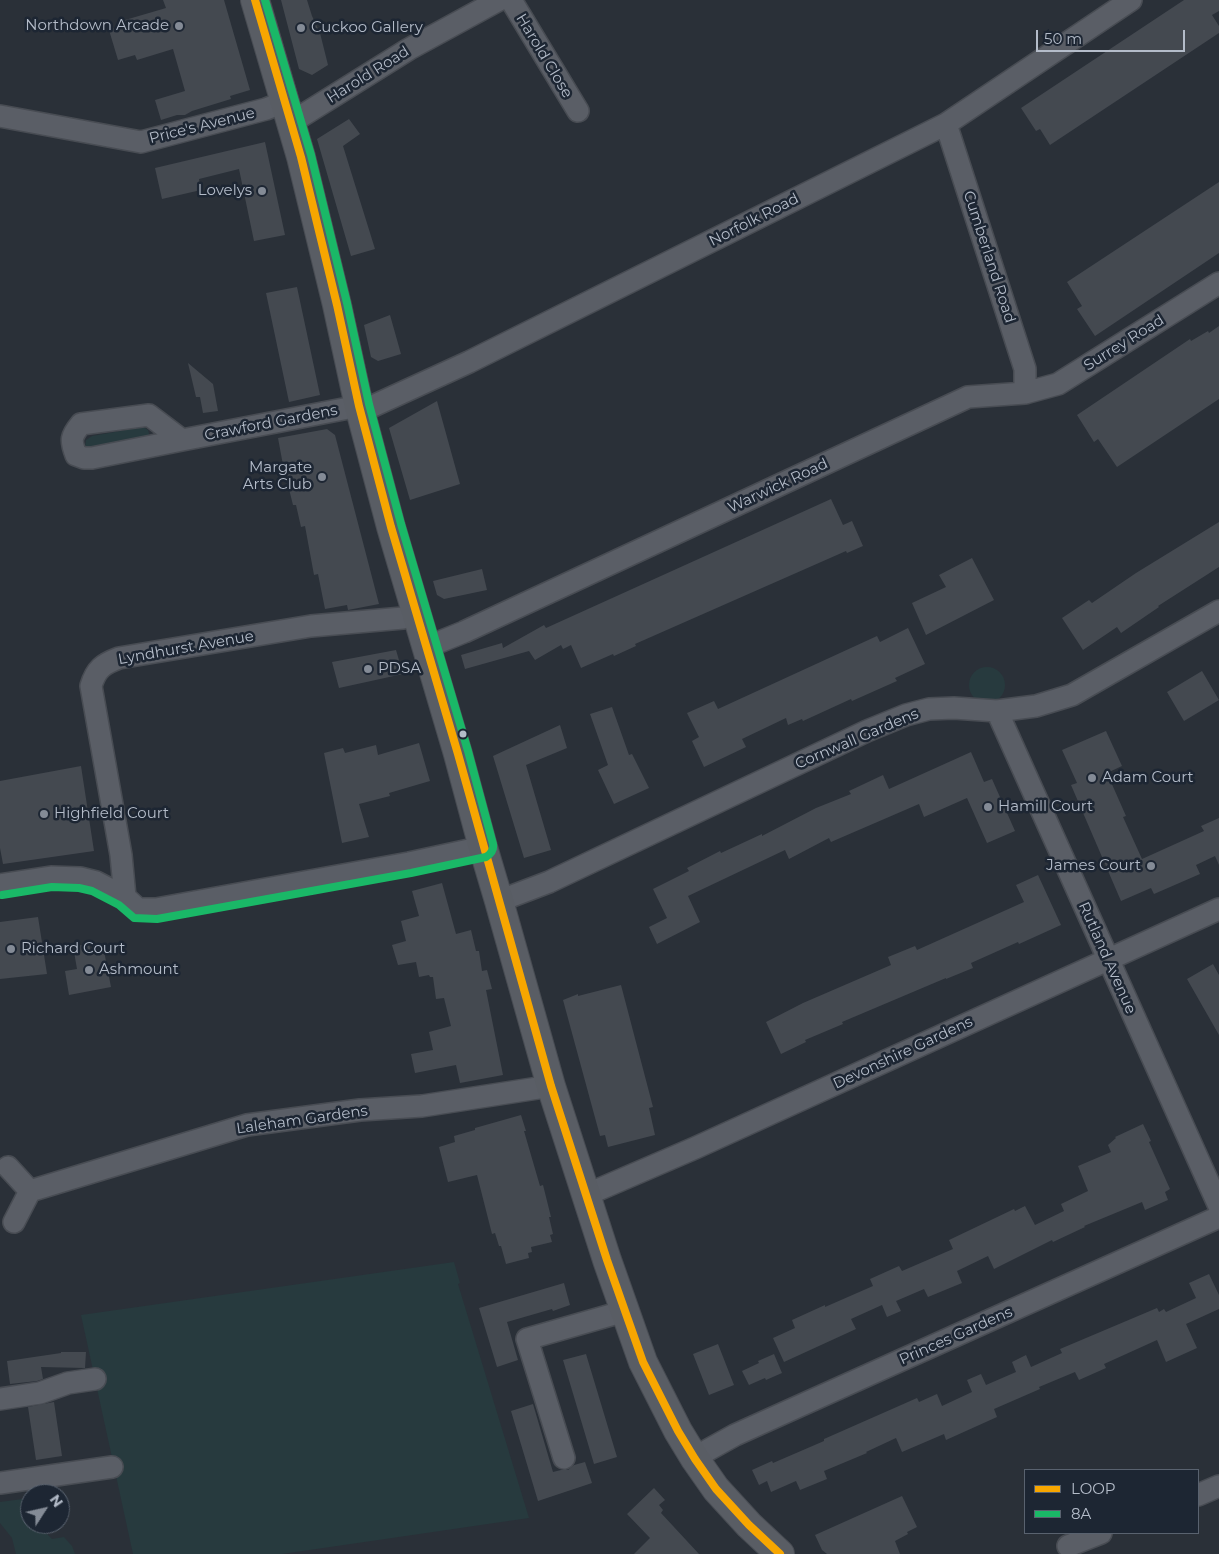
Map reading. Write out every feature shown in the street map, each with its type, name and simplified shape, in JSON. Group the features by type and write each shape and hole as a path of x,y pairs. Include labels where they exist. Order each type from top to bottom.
{"main road":[{"path":"255,0 301,157 359,406 391,527 427,647 551,1086 625,1311 643,1362 695,1460 716,1489 749,1525 780,1554"}],"street":[{"name":"Harold Road","path":"287,111 300,117 409,49 499,0"},
{"name":"Harold Close","path":"511,0 578,111"},
{"name":"Norfolk Road","path":"359,406 373,406 469,362 946,124 1132,0"},
{"name":"Price's Avenue","path":"0,116 141,142 266,109 287,111"},
{"name":"Cumberland Road","path":"946,124 1025,368 1025,392"},
{"name":"Surrey Road","path":"1025,392 1058,384 1219,283"},
{"name":"Warwick Road","path":"427,647 473,628 968,397 1025,392"},
{"name":"Crawford Gardens","path":"182,440 359,406"},
{"name":"Cornwall Gardens","path":"499,901 549,882 867,731 906,715 929,709 954,708 996,711 1036,706 1072,695 1219,611"},
{"name":"Lyndhurst Avenue","path":"125,897 121,855 91,686 94,675 101,668 110,661 119,658 311,626 403,618 416,614"},
{"name":"Rutland Avenue","path":"996,711 1219,1206"},
{"path":"0,885 51,877 80,878 96,882 125,897 138,909 156,909 409,863 482,847"},
{"name":"Devonshire Gardens","path":"586,1195 704,1144 1219,909"},
{"name":"Laleham Gardens","path":"30,1191 247,1125 360,1110 422,1106 551,1086"},
{"path":"8,1167 30,1191 14,1222"},
{"name":"Princes Gardens","path":"695,1460 708,1450 735,1435 1219,1217"},
{"path":"564,1458 527,1339 625,1311"},
{"path":"0,1399 40,1393 68,1383 95,1379"},
{"path":"0,1483 112,1467"},
{"path":"1199,1494 1219,1486"},
{"path":"1068,1546 1098,1534"}],"green space":[{"path":"143,427 148,430 150,437 90,451 85,447 86,440 92,436"},
{"path":"987,667 999,673 1005,685 999,697 987,703 975,697 969,685 975,673"},
{"path":"454,1262 460,1283 458,1284 529,1518 282,1554 133,1554 81,1315"},
{"path":"20,1499 20,1534 47,1534 52,1539 64,1537 72,1546 75,1554 16,1554 12,1538 0,1523 0,1502"}],"building":[{"path":"163,0 224,0 250,90 230,96 231,99 185,115 177,115 161,120 155,100 185,91 173,49 137,60 135,55 118,60 109,30 127,24 125,20 166,8"},
{"path":"281,0 307,0 320,33 328,65 312,75 299,69"},
{"path":"1184,0 1219,0 1219,11 1212,15 1219,26 1219,33 1050,145 1040,129 1036,131 1021,108"},
{"path":"349,119 360,134 343,146 375,249 351,256 317,139"},
{"path":"265,142 285,235 254,241 239,169 199,179 201,190 162,199 155,168"},
{"path":"1219,182 1219,253 1095,336 1077,309 1082,306 1067,282"},
{"path":"297,287 320,395 289,402 266,293"},
{"path":"390,315 401,354 378,361 371,357 364,325"},
{"path":"1219,326 1219,399 1117,467 1098,439 1094,442 1077,415 1190,339 1191,341 1208,331 1209,333"},
{"path":"188,363 213,384 218,411 203,413 200,397 196,397"},
{"path":"437,401 460,484 410,500 389,428"},
{"path":"327,429 335,435 379,604 348,610 347,605 325,609 318,574 314,575 305,526 301,527 296,505 293,505 278,438"},
{"path":"831,499 843,525 852,521 863,546 847,553 846,551 635,644 636,646 614,656 613,654 581,668 571,645 563,649 561,645 535,660 529,651 465,669 461,655 502,643 503,648 544,625 546,628"},
{"path":"1219,522 1219,567 1158,606 1121,633 1117,627 1083,650 1062,618 1089,600 1092,603 1136,573"},
{"path":"972,558 994,600 926,635 912,603 946,587 939,575"},
{"path":"482,569 487,590 444,599 437,595 433,581"},
{"path":"908,628 925,664 895,678 897,681 803,721 802,719 788,725 786,718 742,739 746,747 704,767 692,741 699,737 687,713 714,701 718,709 877,636 880,642"},
{"name":"PDSA","path":"396,650 403,674 339,688 332,662"},
{"path":"1202,671 1219,700 1184,721 1167,692"},
{"path":"612,707 629,755 632,754 649,788 614,804 598,770 608,765 590,714"},
{"path":"560,725 567,748 526,765 551,850 524,858 493,756"},
{"path":"1106,731 1122,766 1107,773 1126,816 1123,817 1142,859 1204,831 1201,826 1219,818 1219,865 1215,856 1196,865 1200,874 1154,894 1151,888 1121,901 1071,785 1077,783 1062,750"},
{"path":"419,743 430,781 389,793 390,796 359,804 369,837 342,843 324,753 343,748 345,753 376,745 378,755"},
{"path":"971,752 984,782 992,779 1015,831 987,843 967,798 924,817 919,804 831,842 829,838 789,859 785,850 688,896 700,922 657,944 649,927 667,918 653,889 689,871 687,868 720,851 721,853 762,834 762,836 816,808 851,794 849,791 883,775 889,789"},
{"name":"Highfield Court","path":"81,766 94,851 3,864 0,848 0,781"},
{"path":"1038,875 1061,925 971,963 973,968 842,1022 843,1024 805,1040 806,1042 781,1054 766,1022 803,1003 891,965 888,957 915,946 917,950 1024,902 1016,885"},
{"path":"442,883 456,934 471,930 476,951 479,951 482,971 487,970 492,989 486,990 503,1075 460,1083 456,1065 415,1073 411,1054 433,1050 429,1032 451,1026 444,998 436,999 433,977 429,975 419,977 416,962 398,965 392,945 406,941 401,921 419,916 412,891"},
{"name":"Richard Court","path":"38,917 47,974 0,979 0,922"},
{"name":"Ashmount","path":"89,944 91,953 104,951 111,987 69,995 65,971 77,969 73,946"},
{"path":"1213,964 1219,975 1219,1035 1187,979"},
{"path":"621,985 653,1107 649,1108 655,1135 608,1147 605,1135 600,1136 563,1000 578,994 578,996"},
{"path":"521,1115 540,1186 543,1185 553,1234 550,1235 552,1242 531,1247 532,1252 528,1253 529,1258 506,1264 495,1233 492,1234 477,1175 448,1182 439,1147 455,1142 454,1136"},
{"path":"1143,1124 1170,1189 1165,1192 1168,1200 1145,1210 1142,1202 1084,1226 1053,1242 1052,1240 994,1269 988,1256 957,1271 962,1283 928,1297 924,1289 896,1301 901,1311 887,1317 882,1305 851,1319 856,1329 784,1362 773,1338 795,1328 792,1320 873,1286 870,1279 899,1266 902,1271 953,1249 949,1240 1014,1209 1015,1211 1025,1206 1035,1225 1064,1211 1061,1204 1088,1191 1078,1166 1111,1152 1108,1145 1115,1137"},
{"path":"1209,1274 1219,1295 1219,1309 1186,1324 1197,1348 1166,1362 1157,1340 1104,1364 1106,1368 1079,1380 1075,1372 1039,1387 1040,1389 994,1409 997,1417 946,1440 944,1434 902,1452 896,1438 867,1453 824,1471 827,1479 800,1490 796,1481 771,1492 767,1481 759,1485 752,1470 824,1441 824,1439 917,1398 919,1402 937,1394 942,1406 972,1392 967,1380 981,1374 986,1385 1016,1372 1012,1362 1026,1355 1031,1367 1062,1353 1060,1349 1157,1308 1159,1312 1164,1309 1166,1312 1196,1298 1189,1283"},
{"path":"564,1283 570,1305 507,1322 518,1360 497,1367 479,1308"},
{"path":"718,1344 734,1385 709,1395 693,1354"},
{"path":"61,1352 86,1352 85,1368 41,1367 43,1379 10,1384 7,1361"},
{"path":"586,1354 617,1457 594,1464 563,1360"},
{"path":"774,1354 782,1373 749,1385 742,1371"},
{"path":"54,1402 62,1456 36,1460 28,1407"},
{"path":"533,1404 553,1472 568,1470 574,1465 585,1462 592,1483 538,1501 511,1411"},
{"path":"654,1488 665,1500 659,1505 663,1510 661,1513 699,1554 634,1554 650,1538 627,1514"},
{"path":"902,1496 917,1527 895,1541 900,1554 827,1554 822,1550 815,1535"}],"transit line":[{"name":"LOOP","path":"255,0 301,157 359,406 391,527 458,754 551,1086 607,1260 643,1362 678,1431 716,1489 749,1525 780,1554"},
{"name":"8A","path":"2,895 52,887 79,888 92,891 119,905 134,918 157,919 411,873 486,857 493,850 468,751 401,524 369,404 311,155 265,0"}],"place":[{"name":"Northdown Arcade","path":"179,26"},
{"name":"Cuckoo Gallery","path":"301,28"},
{"name":"Lovelys","path":"262,191"},
{"name":"Margate Arts Club","path":"322,477"},
{"name":"PDSA","path":"368,669"},
{"name":"Adam Court","path":"1092,778"},
{"name":"Hamill Court","path":"988,807"},
{"name":"Highfield Court","path":"44,814"},
{"name":"James Court","path":"1151,866"},
{"name":"Richard Court","path":"11,949"},
{"name":"Ashmount","path":"89,970"}]}
